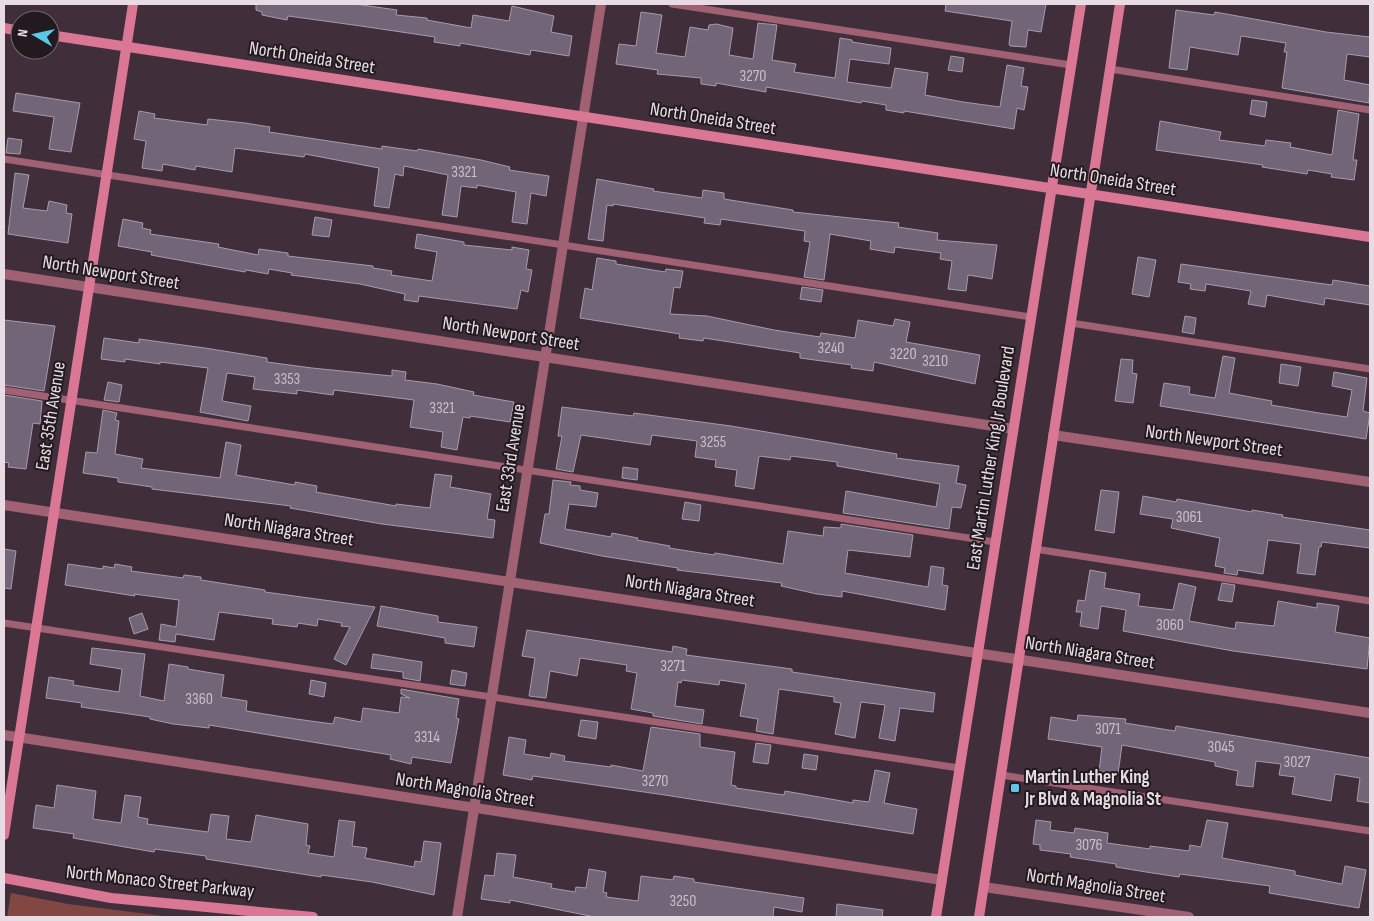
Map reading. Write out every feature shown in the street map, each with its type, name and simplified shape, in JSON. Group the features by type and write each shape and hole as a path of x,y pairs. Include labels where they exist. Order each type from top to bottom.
{"street":[{"name":"East 35th Avenue","path":"4,834 132,4"},
{"name":"East 33rd Avenue","path":"457,917 601,4"},
{"name":"East Martin Luther King Jr Boulevard","path":"936,917 1081,4"},
{"path":"979,917 1120,4"},
{"name":"North Oneida Street","path":"60,37 1370,237"},
{"name":"North Newport Street","path":"4,274 1013,429"},
{"name":"North Newport Street","path":"1054,435 1370,482"},
{"name":"North Niagara Street","path":"4,505 1370,714"},
{"name":"North Magnolia Street","path":"4,735 942,880"},
{"name":"North Monaco Street Parkway","path":"4,878 111,898 313,917"},
{"name":"North Magnolia Street","path":"984,887 1189,917"}],"lane":[{"path":"672,4 1071,65"},
{"path":"1110,69 1370,110"},
{"path":"4,159 1031,317"},
{"path":"1071,323 1370,369"},
{"path":"4,390 995,542"},
{"path":"1036,549 1370,601"},
{"path":"4,623 959,768"},
{"path":"1001,775 1370,831"}],"shaded area":[{"path":"11,893 68,904 171,917 7,917"}],"building":[{"path":"256,4 355,4 397,10 396,15 427,18 427,20 471,28 473,15 509,21 512,6 554,16 551,32 572,36 569,56 531,50 530,55 460,43 460,46 434,42 435,37 361,26 288,16 287,20 262,15 262,12 256,10"},
{"path":"946,4 1046,4 1041,32 1028,30 1026,47 1010,46 1012,21 945,11"},
{"path":"1176,10 1214,15 1215,12 1326,32 1370,37 1370,57 1347,54 1344,80 1370,85 1369,103 1282,88 1287,52 1284,52 1286,43 1241,36 1238,55 1190,47 1187,70 1169,68"},
{"path":"641,12 662,15 656,53 685,57 690,27 708,30 709,25 716,24 733,28 729,55 753,59 758,23 777,25 772,60 796,64 794,72 835,78 840,38 852,40 852,42 891,48 889,64 850,59 847,82 891,88 895,68 928,73 925,95 963,102 1000,107 1007,65 1024,68 1021,86 1028,87 1024,110 1017,108 1014,129 904,111 904,113 886,110 886,105 862,101 861,103 766,87 766,92 716,83 716,86 701,84 701,78 657,74 658,70 616,64 619,44 636,46"},
{"path":"951,56 964,58 962,72 948,70"},
{"path":"16,93 80,103 71,152 49,149 54,117 13,111"},
{"path":"1252,100 1267,102 1265,117 1250,114"},
{"path":"1338,110 1359,114 1353,160 1357,160 1354,180 1331,177 1332,174 1308,170 1307,174 1262,167 1263,165 1156,150 1160,121 1221,132 1219,140 1265,146 1266,140 1291,143 1290,147 1332,155"},
{"path":"139,111 155,114 154,118 207,125 208,119 245,123 270,127 269,132 382,149 382,146 417,151 418,149 481,160 510,167 509,170 549,176 546,196 531,193 527,224 512,222 516,192 477,185 477,188 461,186 457,217 442,215 448,175 404,166 403,176 395,174 389,208 374,206 379,168 305,154 304,157 235,148 232,172 196,166 195,170 163,164 162,171 142,168 146,141 134,139"},
{"path":"8,138 22,140 20,154 6,153"},
{"path":"15,173 29,175 23,208 47,211 49,201 67,205 66,213 72,214 68,243 8,234"},
{"path":"597,179 654,189 653,191 702,198 703,190 724,193 724,199 793,210 793,212 899,223 898,227 938,233 937,240 997,245 992,279 968,275 966,291 948,289 952,261 940,259 941,253 895,247 894,253 870,249 871,241 830,234 824,280 804,277 810,242 804,241 805,231 721,219 720,225 704,223 705,218 613,204 613,206 607,205 603,241 588,239"},
{"path":"315,217 332,220 329,237 312,235"},
{"path":"123,219 143,223 142,228 151,230 150,234 219,244 218,247 258,255 259,249 288,253 288,256 373,266 373,268 392,271 391,275 432,281 437,252 415,248 417,234 464,242 464,245 512,250 512,247 529,250 526,269 532,270 528,292 521,290 517,309 419,296 418,302 404,300 405,294 360,284 291,275 292,273 269,269 268,274 246,270 245,272 151,255 152,252 118,246"},
{"path":"1138,257 1156,260 1149,297 1132,294"},
{"path":"597,258 616,261 616,264 665,272 666,269 683,271 680,288 674,287 670,314 707,316 774,330 820,337 821,333 855,338 858,320 893,326 895,319 910,322 906,342 980,355 975,384 874,362 873,371 851,368 852,365 800,358 800,353 704,338 703,341 679,338 680,334 580,318 585,288 592,290"},
{"path":"1181,264 1332,285 1333,280 1370,286 1370,305 1325,298 1324,305 1267,295 1265,307 1248,304 1251,291 1206,284 1205,291 1190,289 1191,284 1178,282"},
{"path":"802,287 823,290 821,302 800,299"},
{"path":"1185,316 1196,318 1194,334 1182,332"},
{"path":"4,320 55,326 44,391 4,385"},
{"path":"104,338 139,343 139,339 205,348 267,358 267,362 312,368 392,376 392,370 406,372 405,380 437,384 474,392 473,395 514,402 510,422 470,416 470,418 463,417 457,450 441,447 443,432 410,427 414,400 334,390 333,395 297,390 297,394 253,389 255,377 227,373 222,401 251,406 248,421 200,412 208,368 125,359 125,362 101,359"},
{"path":"1223,356 1235,358 1229,393 1272,401 1271,405 1319,413 1347,417 1352,390 1332,386 1334,372 1367,378 1363,411 1370,413 1366,439 1160,406 1164,383 1190,387 1189,394 1215,398"},
{"path":"1121,359 1133,360 1132,373 1137,374 1133,403 1115,401"},
{"path":"1281,364 1301,367 1298,386 1279,383"},
{"path":"108,382 122,385 119,402 104,400"},
{"path":"4,395 42,401 40,424 33,423 26,469 8,467 9,463 4,462"},
{"path":"562,407 633,416 634,413 731,426 897,454 896,458 959,466 956,483 966,485 961,508 952,507 949,529 843,513 846,491 936,507 940,484 837,466 837,462 791,456 790,460 759,456 754,489 735,486 737,470 715,467 716,460 695,457 697,441 652,435 650,445 581,435 573,472 556,469 562,436 558,436"},
{"path":"103,410 117,413 115,420 119,421 115,454 143,459 141,468 220,478 226,442 241,445 236,475 295,485 295,482 317,486 316,492 396,506 396,504 430,508 435,474 452,476 450,487 491,494 487,519 495,520 493,538 382,524 290,508 291,506 152,489 152,487 118,482 118,478 83,473 86,452 97,453"},
{"path":"623,467 638,469 637,480 622,478"},
{"path":"553,480 571,482 570,485 580,486 580,490 598,493 596,507 569,504 565,529 611,537 612,533 670,546 669,548 714,555 715,553 783,564 788,531 823,536 824,527 841,528 841,524 913,535 910,557 848,550 845,573 928,587 931,566 944,568 942,585 948,586 945,610 842,591 842,597 817,594 781,586 782,583 677,570 678,568 602,556 540,543 545,514 549,514"},
{"path":"1101,490 1119,492 1114,533 1095,530"},
{"path":"1143,496 1176,502 1177,499 1252,512 1252,510 1283,515 1282,517 1370,530 1370,548 1322,542 1321,547 1319,547 1315,575 1297,573 1301,544 1268,540 1263,574 1238,570 1237,575 1224,573 1225,568 1215,566 1220,538 1171,528 1173,519 1140,514"},
{"path":"685,502 701,505 699,521 682,519"},
{"path":"4,549 16,551 11,589 4,588"},
{"path":"68,564 103,569 103,566 114,568 115,564 132,567 131,571 183,578 184,575 201,577 201,580 265,590 265,592 375,607 346,665 334,659 350,627 341,626 342,623 318,619 317,626 298,623 297,627 272,624 273,619 219,612 214,640 176,634 175,642 159,640 161,624 176,627 179,600 134,594 135,596 65,585"},
{"path":"1090,570 1106,573 1104,588 1140,594 1138,606 1173,610 1179,583 1196,587 1189,621 1235,629 1236,622 1274,626 1278,601 1317,608 1317,603 1339,606 1335,632 1370,638 1367,669 1233,651 1123,631 1126,610 1101,606 1098,629 1080,626 1082,612 1076,612 1078,600 1085,601"},
{"path":"1222,583 1235,585 1232,602 1218,600"},
{"path":"381,606 438,616 438,622 477,627 474,647 445,643 445,638 377,626"},
{"path":"142,613 148,629 134,634 129,618"},
{"path":"527,630 672,652 673,646 687,649 686,655 792,669 792,672 935,693 933,712 900,708 895,741 879,738 885,705 861,702 855,738 835,734 841,703 834,702 834,697 779,689 773,734 756,731 758,719 740,716 746,684 720,680 719,685 682,680 681,683 678,682 675,706 704,710 702,724 653,716 653,713 631,709 637,673 626,671 627,665 580,658 577,676 550,671 546,698 529,696 535,658 522,656"},
{"path":"92,648 145,654 140,696 164,701 169,664 224,675 221,697 247,701 246,711 333,724 335,717 361,722 363,708 399,713 401,697 410,698 401,694 401,689 459,699 456,718 459,719 451,763 412,757 411,764 390,759 391,755 209,725 209,728 173,724 150,719 150,717 81,707 82,703 46,698 49,677 74,681 73,685 119,692 122,669 90,664"},
{"path":"373,654 422,662 420,681 403,678 403,672 371,668"},
{"path":"452,670 467,673 465,686 450,684"},
{"path":"311,680 326,683 324,697 309,694"},
{"path":"1078,715 1126,719 1125,723 1175,731 1176,726 1370,758 1370,803 1357,801 1360,778 1335,774 1331,801 1292,794 1295,777 1279,775 1281,764 1256,761 1253,787 1236,785 1238,771 1215,766 1215,762 1122,745 1118,774 1099,771 1102,747 1048,739 1051,717 1077,721"},
{"path":"581,720 598,722 596,739 578,736"},
{"path":"651,727 700,734 700,747 735,752 731,785 736,786 736,788 784,795 785,791 853,803 853,800 869,802 875,770 890,773 884,803 917,809 913,834 533,776 532,780 503,775 509,737 526,740 524,754 550,758 551,753 565,756 564,761 611,767 611,765 643,771"},
{"path":"756,743 771,745 768,764 753,762"},
{"path":"804,754 818,756 816,770 802,768"},
{"path":"57,785 96,791 93,819 121,823 125,795 141,797 138,817 148,819 147,824 208,832 211,814 229,816 226,839 251,842 256,815 308,824 306,845 310,846 308,853 334,857 339,820 355,822 352,846 367,848 365,858 414,867 415,861 421,862 424,841 441,843 434,895 372,882 321,875 321,877 206,859 206,856 155,849 154,852 73,838 74,834 33,828 36,805 54,808"},
{"path":"1036,820 1051,822 1050,830 1074,833 1075,828 1108,833 1107,843 1150,849 1150,846 1189,851 1190,845 1201,847 1207,820 1228,823 1222,858 1295,871 1295,875 1342,884 1345,866 1366,870 1359,908 1269,893 1270,886 1180,874 1179,877 1146,872 1116,867 1116,864 1070,857 1071,854 1040,850 1040,845 1033,844"},
{"path":"497,853 516,855 513,877 552,884 551,888 575,892 576,887 586,888 589,869 606,872 603,892 607,893 606,897 638,901 641,876 673,880 674,876 694,879 694,882 804,898 802,912 774,907 773,917 595,917 510,900 510,903 481,899 485,875 494,876"},
{"path":"837,904 883,910 882,917 836,917"}],"place":[{"name":"Martin Luther King Jr Blvd & Magnolia St","path":"1015,788"}]}
